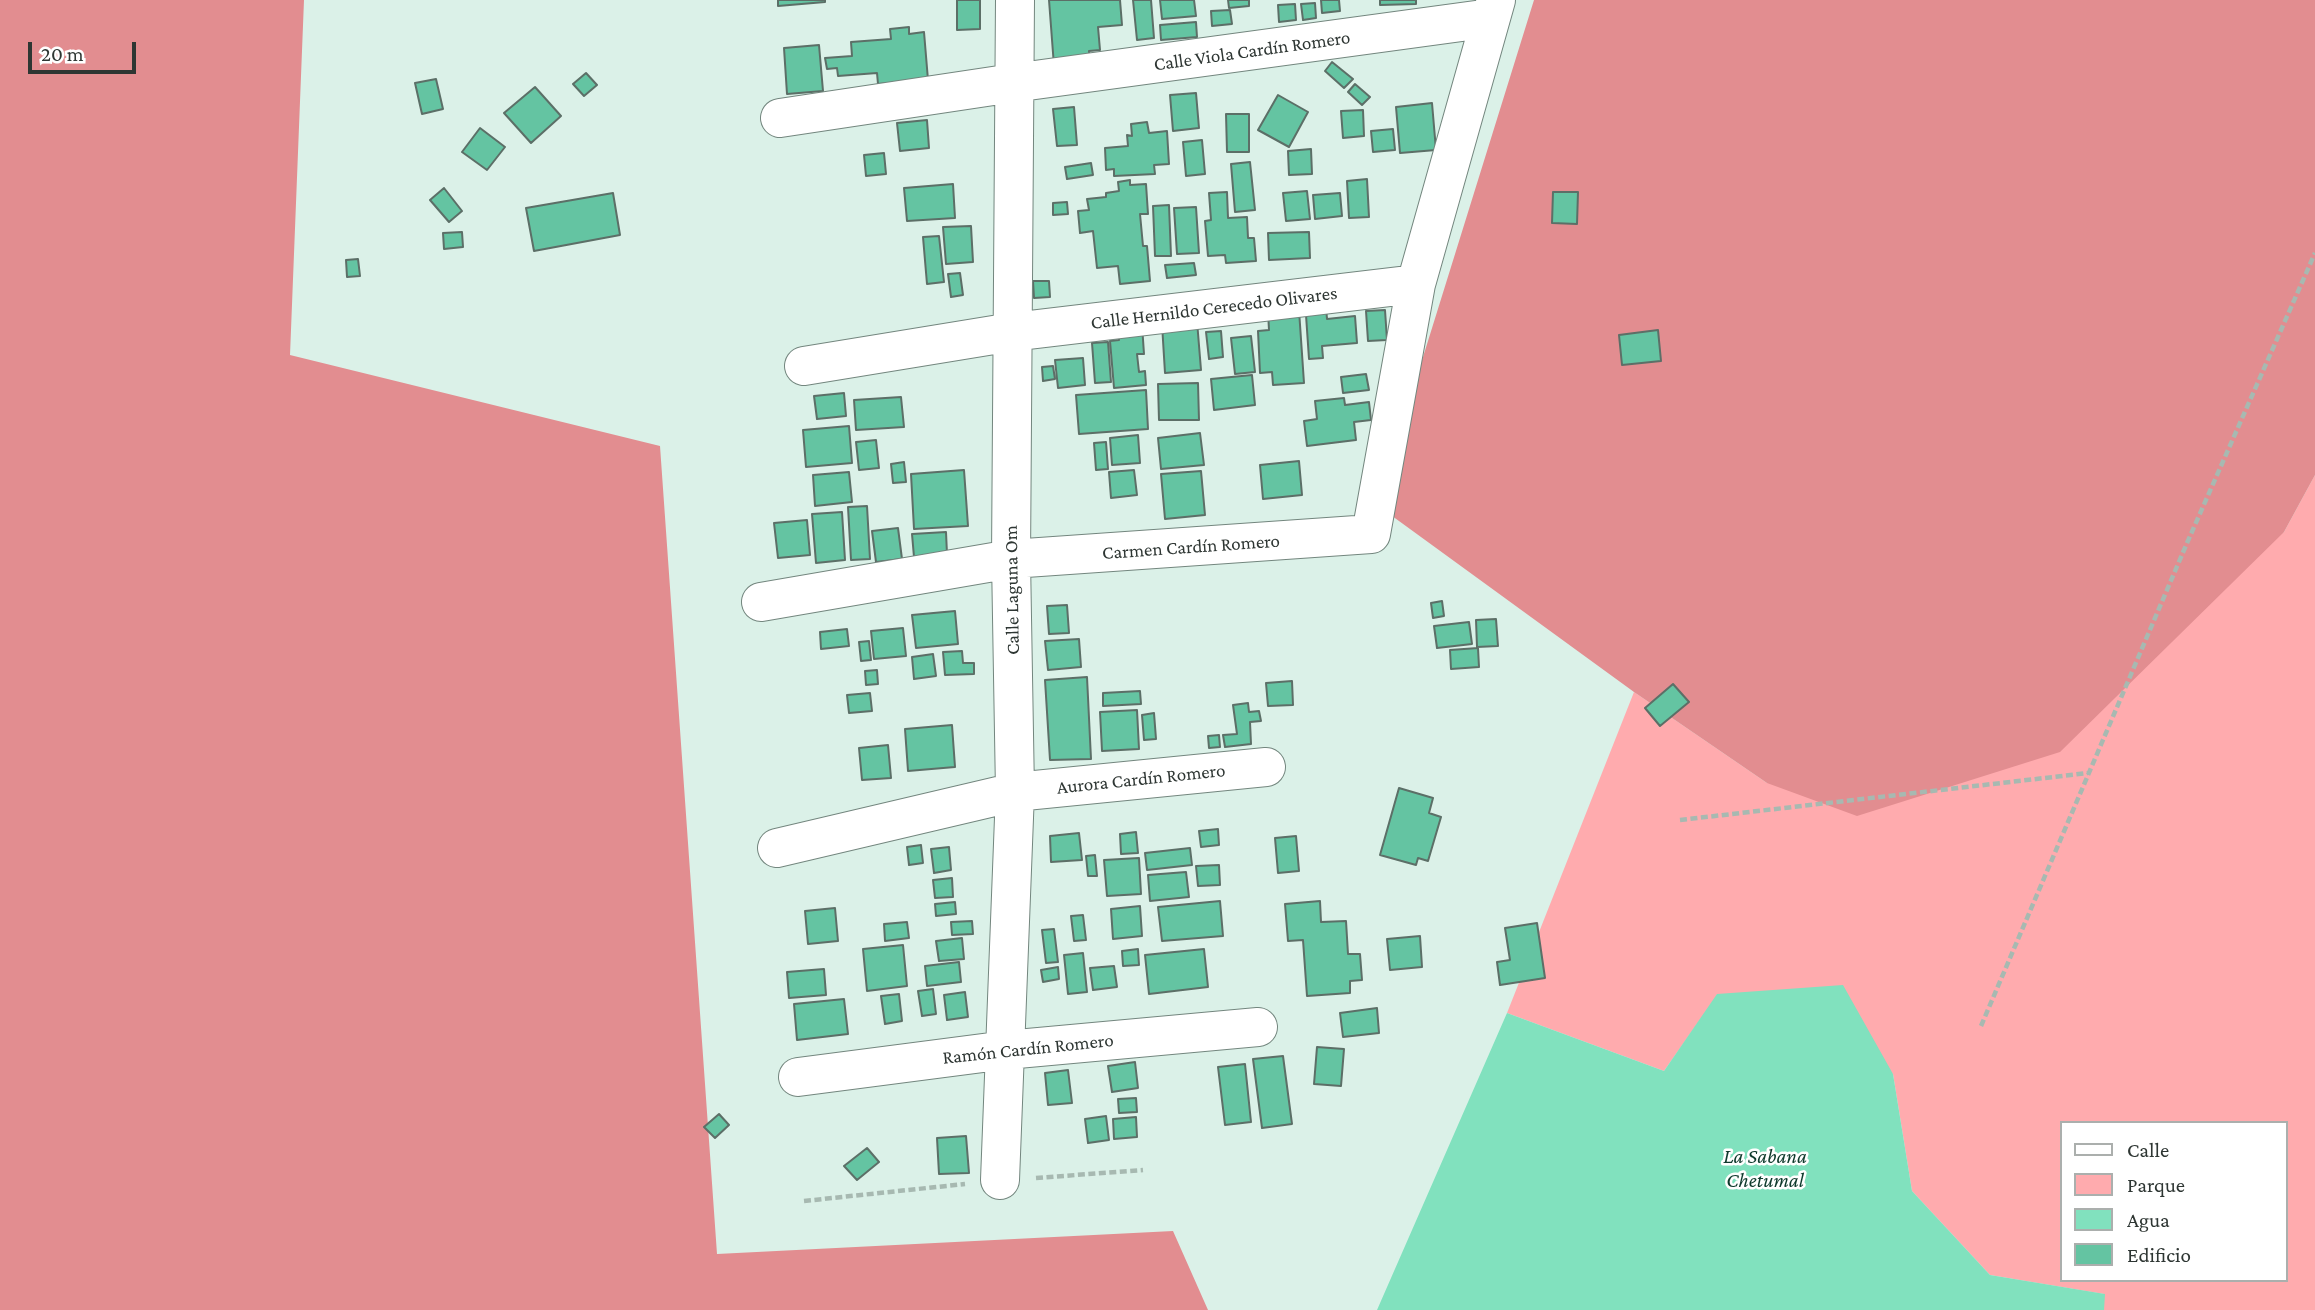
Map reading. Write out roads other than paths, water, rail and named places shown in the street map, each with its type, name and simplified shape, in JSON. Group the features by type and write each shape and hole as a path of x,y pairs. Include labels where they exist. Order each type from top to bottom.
{"street":[{"name":"Calle Laguna Om","path":"1000,1180 1015,792 1011,559 1015,0"},
{"name":"Calle Viola Cardín Romero","path":"780,118 1494,9"},
{"path":"1416,284 1494,9"},
{"name":"Calle Hernildo Cerecedo Olivares","path":"804,366 1012,332 1416,284"},
{"name":"Carmen Cardín Romero","path":"761,602 1011,559 1371,534 1416,284"},
{"name":"Aurora Cardín Romero","path":"777,848 1015,792 1266,767"},
{"name":"Ramón Cardín Romero","path":"798,1077 1006,1050 1258,1027"}],"water":[{"name":"La Sabana Chetumal","path":"1843,985 1893,1074 1912,1191 1990,1275 2105,1294 2104,1310 1377,1310 1507,1013 1664,1071 1717,994"}]}
